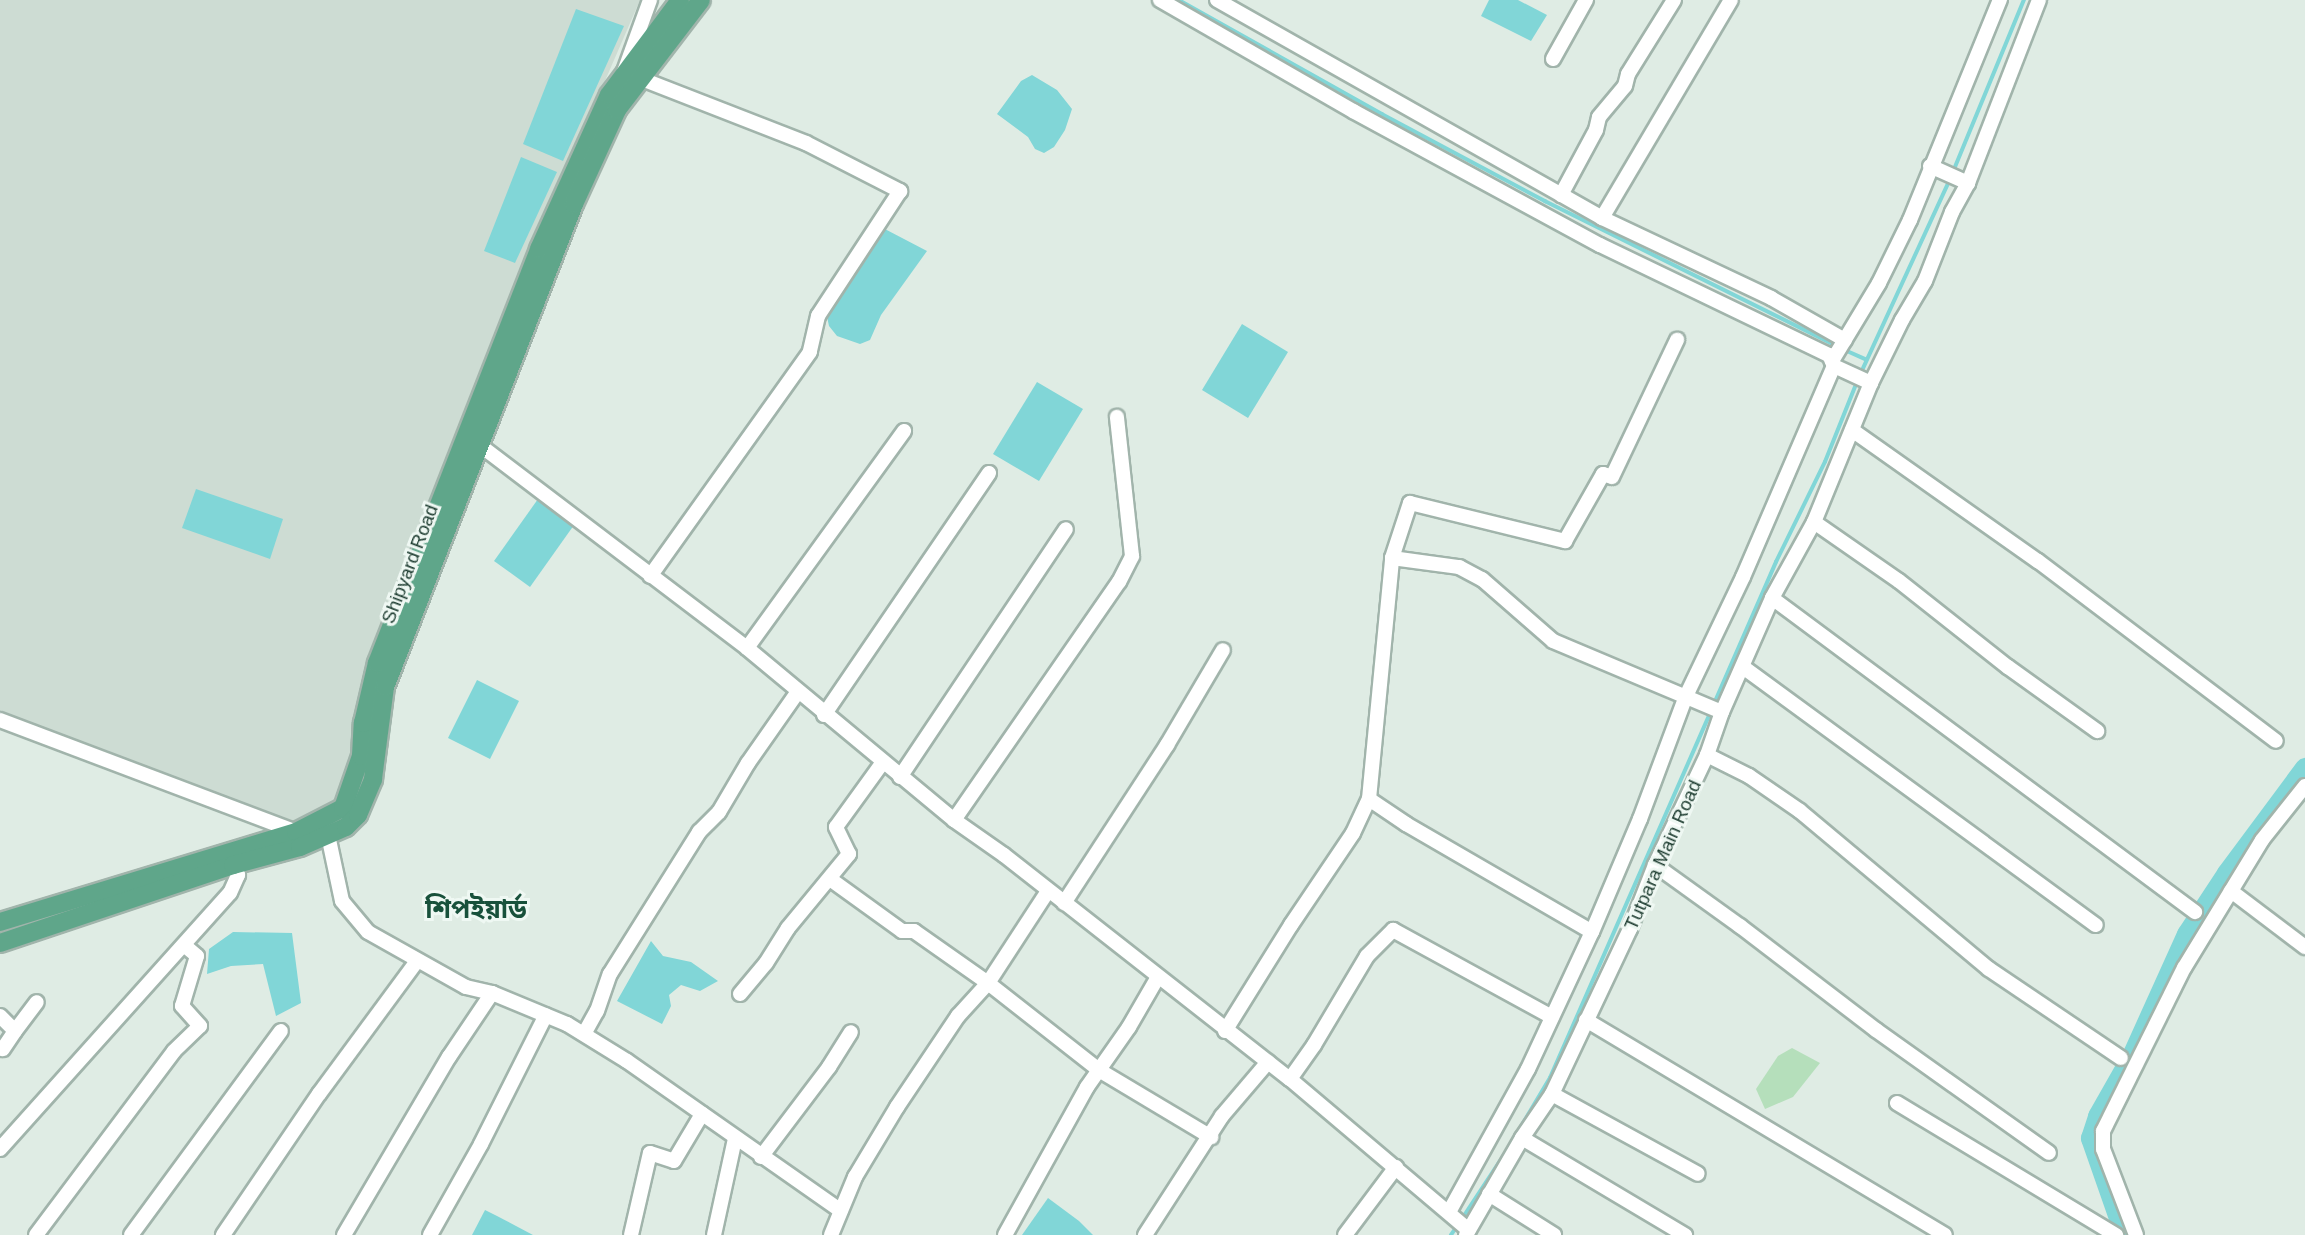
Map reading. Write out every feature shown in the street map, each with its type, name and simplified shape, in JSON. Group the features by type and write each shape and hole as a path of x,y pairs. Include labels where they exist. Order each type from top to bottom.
{"main road":[{"name":"Shipyard Road","path":"632,74 680,0"},
{"name":"Shipyard Road","path":"0,943 233,865 300,847 346,827 358,815 367,797 377,756 385,687 472,440 575,167 603,107 701,0"},
{"name":"Shipyard Road","path":"296,832 343,808 361,756 363,723 377,663 472,440"},
{"path":"0,922 296,832"}],"street":[{"path":"650,0 632,74 806,143 900,191 818,316 810,352 650,576"},
{"path":"1160,0 1353,111 1600,245 1829,355 1833,363 1871,383"},
{"path":"1217,0 1602,218 1771,298 1845,340"},
{"path":"1553,59 1586,0"},
{"path":"1561,195 1596,130 1599,117 1625,86 1628,74 1674,0"},
{"path":"1602,218 1731,0"},
{"path":"1449,1212 1528,1069 1592,932 1640,819 1686,696 1743,576 1833,363 1879,283 1910,220 2000,0"},
{"name":"Tutpara Main Road","path":"1468,1233 1522,1138 1552,1094 1630,929 1655,865 1707,755 1721,712 1772,598 1814,522 1871,383 1925,281 1952,212 1968,183 2039,0"},
{"path":"1930,166 1968,183"},
{"path":"1226,1031 1291,925 1353,833 1369,799 1392,558 1410,503 1565,541 1603,474 1612,477 1677,340"},
{"path":"954,820 1119,582 1132,556 1116,417"},
{"path":"1852,430 2038,561 2276,741"},
{"path":"747,648 904,431"},
{"path":"472,440 747,648 797,693 954,820 1290,1079 1449,1212 1468,1233"},
{"path":"824,715 989,473"},
{"path":"1814,522 1899,581 2008,667 2097,731"},
{"path":"900,777 1066,529"},
{"path":"1392,558 1459,567 1482,579 1553,641 1721,712"},
{"path":"1772,598 2195,912"},
{"path":"1064,904 1167,745 1223,650"},
{"path":"1743,667 2095,925"},
{"path":"584,1034 597,1011 610,974 699,832 719,812 748,763 797,693"},
{"path":"0,720 296,832"},
{"path":"1707,755 1749,776 1800,811 1989,969 2121,1058"},
{"path":"740,994 766,963 788,928 849,854 836,827 883,762"},
{"path":"2136,1235 2103,1149 2103,1131 2185,968 2262,840 2305,786"},
{"path":"1369,799 1406,824 1592,932"},
{"path":"328,835 342,901 368,932 466,987 492,993 584,1034 841,1211"},
{"path":"0,1149 230,893 239,875 233,865"},
{"path":"1655,865 1876,1030 2049,1153"},
{"path":"830,879 902,930 914,931 988,983 1099,1070 1211,1137"},
{"path":"831,1235 855,1177 897,1107 958,1016 988,983 1048,891"},
{"path":"2231,891 2305,947"},
{"path":"1290,1079 1314,1045 1367,956 1393,930 1552,1017"},
{"path":"36,1235 174,1051 201,1026 182,1006 197,956 185,946"},
{"path":"223,1235 312,1105 417,961"},
{"path":"1005,1235 1099,1070 1158,976"},
{"path":"344,1235 449,1057 492,993"},
{"path":"3,1049 37,1002"},
{"path":"430,1235 476,1155 546,1015"},
{"path":"0,1016 15,1031"},
{"path":"1586,1020 1945,1235"},
{"path":"131,1235 281,1031"},
{"path":"761,1157 829,1067 851,1032"},
{"path":"1145,1235 1211,1137 1222,1116 1268,1062"},
{"path":"1552,1094 1698,1174"},
{"path":"1897,1103 2116,1235"},
{"path":"631,1235 650,1153 674,1161 702,1114"},
{"path":"1522,1138 1685,1235"},
{"path":"714,1235 735,1139"},
{"path":"1345,1235 1396,1167"},
{"path":"1489,1194 1554,1235"}],"shaded area":[{"path":"0,0 640,0 550,208 366,669 353,763 338,803 299,825 0,717"}],"green space":[{"path":"1792,1048 1820,1063 1793,1097 1765,1109 1756,1089 1778,1056"}],"water":[{"path":"1489,0 1518,0 1547,15 1531,41 1481,16"},
{"path":"576,9 624,26 563,161 523,144"},
{"path":"1032,75 1057,90 1072,109 1065,130 1054,147 1044,153 1035,149 1028,137 997,114 1021,81"},
{"path":"521,157 557,172 515,263 484,251"},
{"path":"881,227 927,251 881,315 870,340 860,344 837,336 829,326 826,312"},
{"path":"1242,324 1288,352 1248,418 1202,390"},
{"path":"1037,382 1083,409 1039,481 993,454"},
{"path":"196,489 283,519 270,559 182,528"},
{"path":"538,499 574,525 530,587 494,561"},
{"path":"477,680 519,701 490,759 448,738"},
{"path":"233,932 292,933 301,1003 276,1016 263,964 231,966 207,974 209,949"},
{"path":"651,941 663,956 691,962 718,981 700,991 681,985 669,995 671,1006 662,1024 617,1001"},
{"path":"1048,1198 1079,1221 1093,1235 1022,1235"},
{"path":"485,1210 497,1216 533,1235 472,1235"}],"waterway":[{"path":"1179,0 1382,114 1545,201 1837,346"},
{"path":"1953,172 2024,0"},
{"path":"1860,375 1950,179"},
{"path":"1845,350 1865,359"},
{"path":"1714,704 1776,562 1825,462 1857,382"},
{"path":"1519,1130 1550,1078 1711,712"},
{"path":"2125,1235 2091,1138 2098,1116 2131,1058 2187,934 2227,873 2305,768"},
{"path":"1462,1219 1506,1152"},
{"path":"1451,1235 1458,1225"}],"district":[{"name":"শিপইয়ার্ড","path":"476,910"}]}
